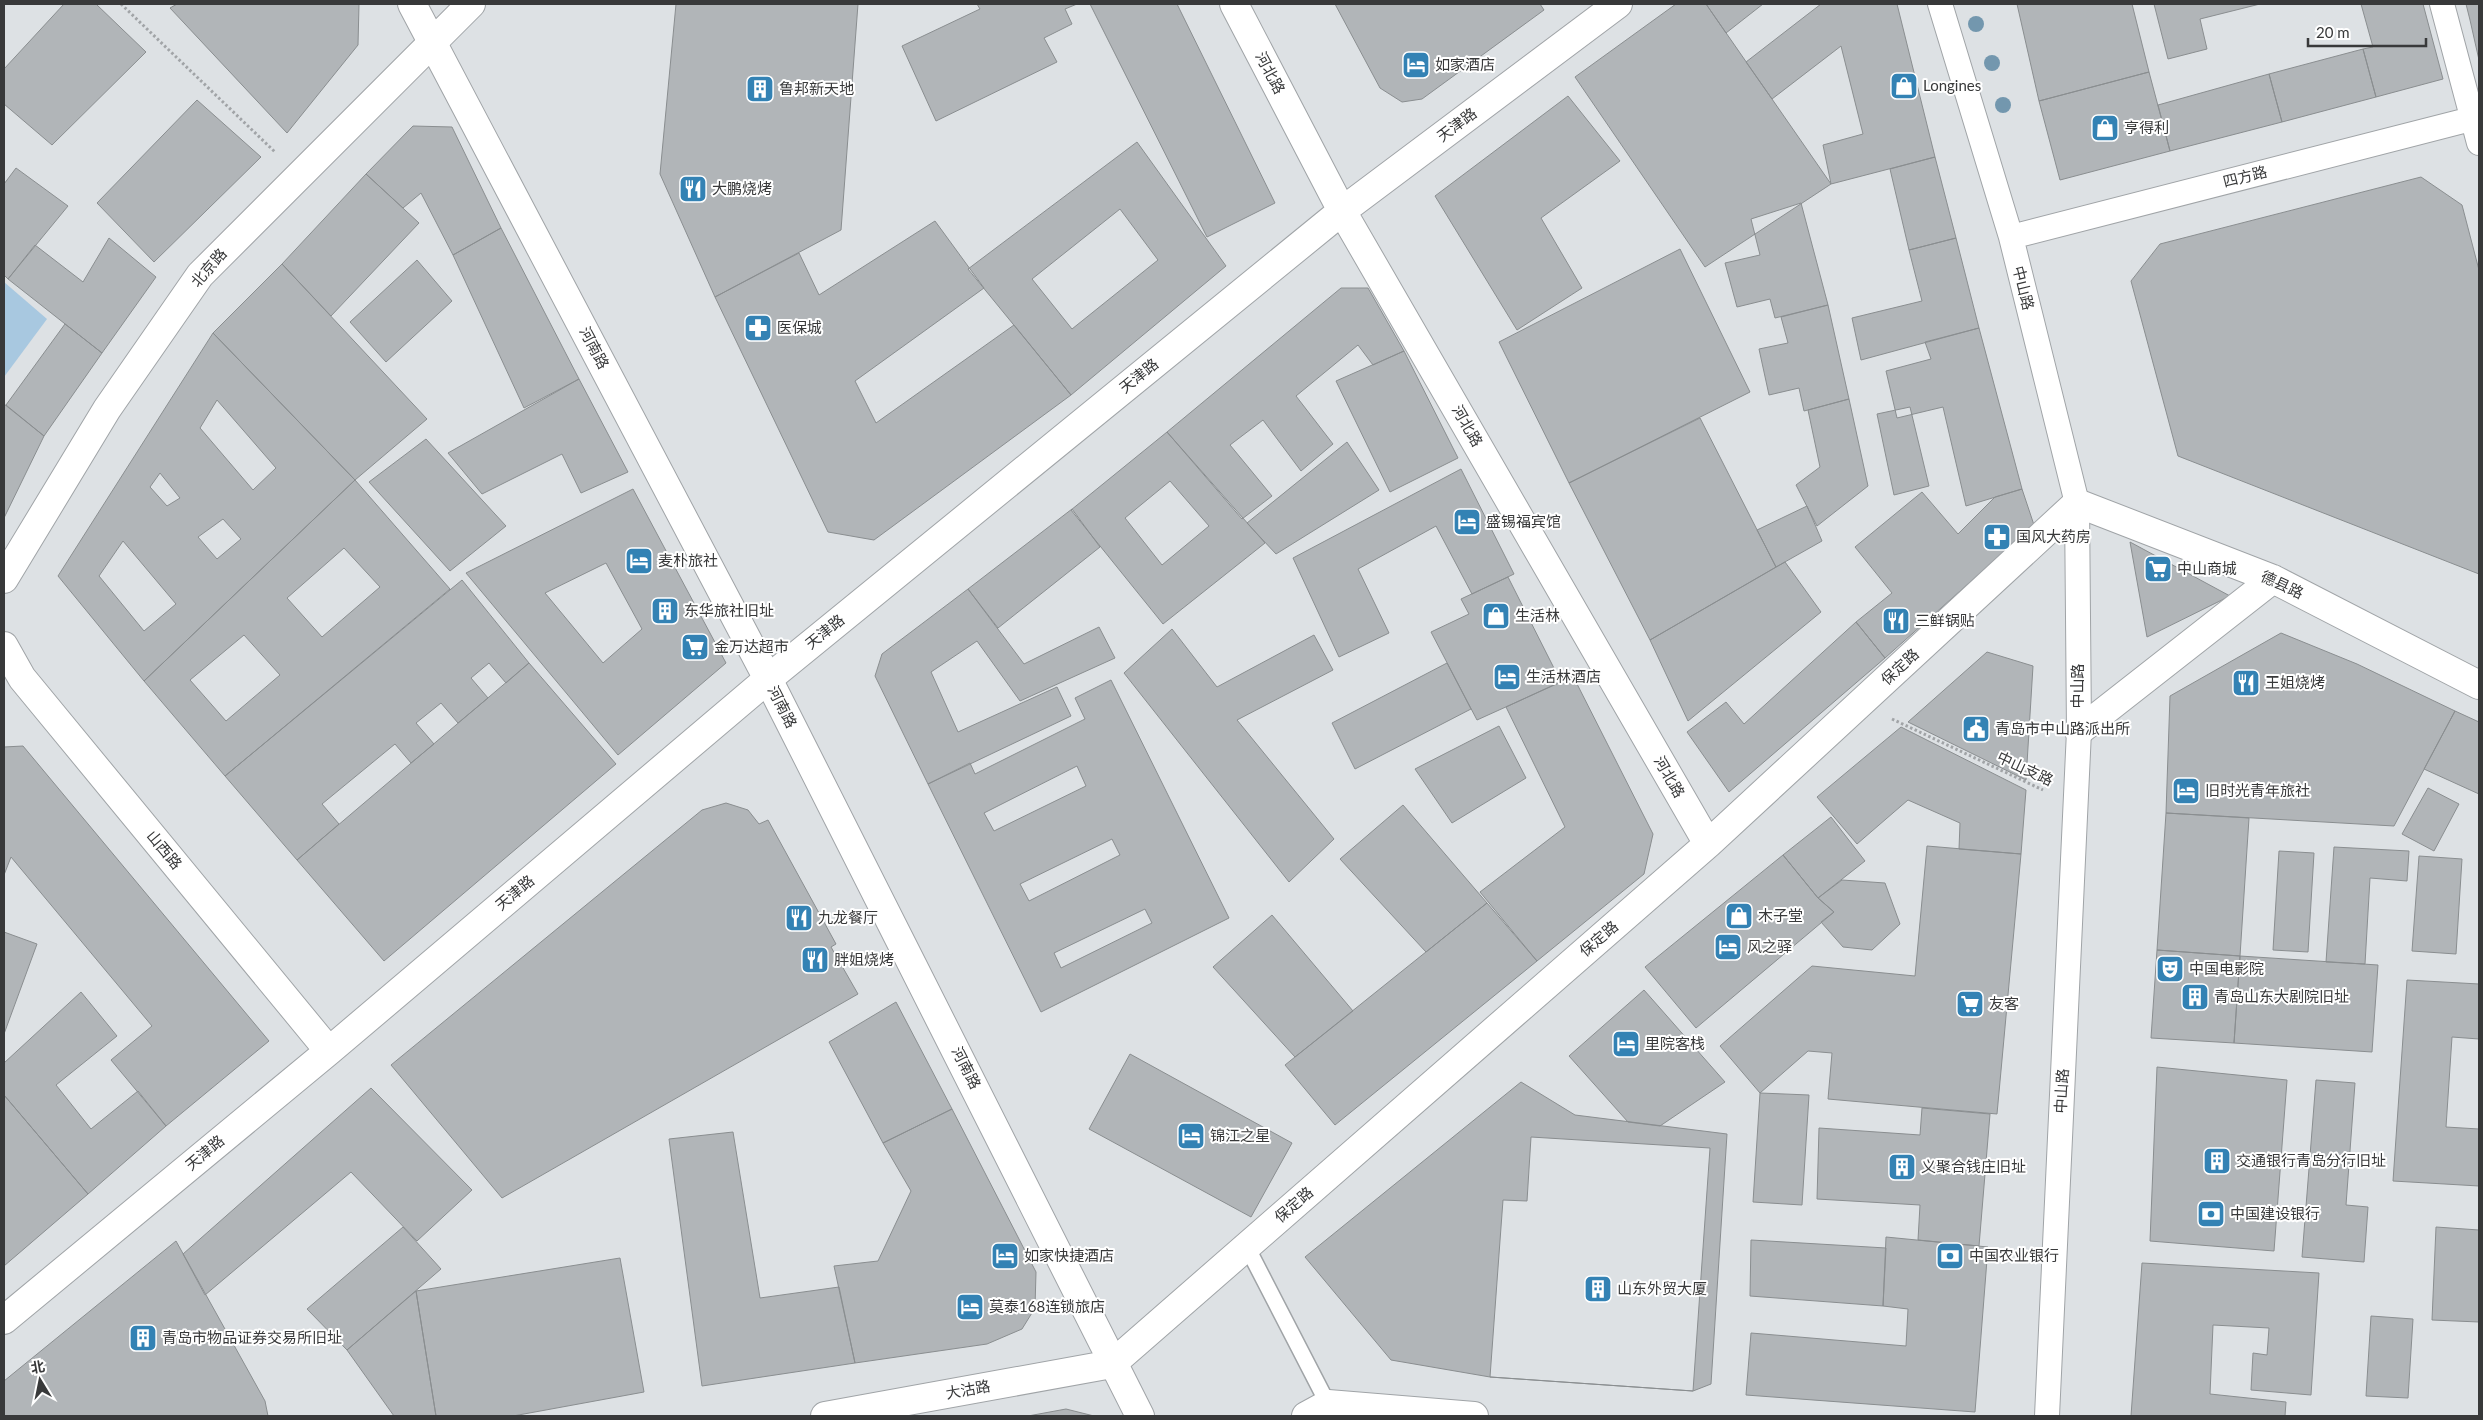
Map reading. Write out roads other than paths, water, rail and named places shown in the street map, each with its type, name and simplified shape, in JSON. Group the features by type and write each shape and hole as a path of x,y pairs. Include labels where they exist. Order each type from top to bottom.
{"street":[{"name":"河南路","path":"412,4 768,679 1014,1163 1112,1364 1140,1416"},
{"name":"北京路","path":"4,579 107,409 200,275 471,4"},
{"name":"河北路","path":"1234,4 1342,211 1708,844"},
{"name":"天津路","path":"4,1320 329,1050 768,679 1342,211 1618,4"},
{"name":"中山路","path":"1940,4 2011,237 2077,503 2078,731 2047,1416"},
{"path":"2442,4 2476,118 2479,143"},
{"name":"四方路","path":"2011,237 2476,118"},
{"name":"保定路","path":"1112,1364 1708,844 2077,503"},
{"name":"德县路","path":"2077,503 2273,579 2479,685"},
{"path":"2078,731 2273,579"},
{"name":"山西路","path":"4,646 22,678 329,1050"},
{"name":"大沽路","path":"825,1416 1112,1364"},
{"path":"1317,1410 1474,1416"}],"lane":[{"path":"1247,1247 1317,1410"}],"place":[{"name":"如家酒店","path":"1416,65"},
{"name":"Longines","path":"1904,86"},
{"name":"鲁邦新天地","path":"760,89"},
{"name":"亨得利","path":"2105,128"},
{"name":"大鹏烧烤","path":"693,189"},
{"name":"医保城","path":"758,328"},
{"name":"盛锡福宾馆","path":"1467,522"},
{"name":"国风大药房","path":"1997,537"},
{"name":"麦朴旅社","path":"639,561"},
{"name":"中山商城","path":"2158,569"},
{"name":"东华旅社旧址","path":"665,611"},
{"name":"生活林","path":"1496,616"},
{"name":"三鲜锅贴","path":"1896,621"},
{"name":"金万达超市","path":"695,647"},
{"name":"生活林酒店","path":"1507,677"},
{"name":"王姐烧烤","path":"2246,683"},
{"name":"青岛市中山路派出所","path":"1976,729"},
{"name":"旧时光青年旅社","path":"2186,791"},
{"name":"木子堂","path":"1739,916"},
{"name":"九龙餐厅","path":"799,918"},
{"name":"风之驿","path":"1728,947"},
{"name":"胖姐烧烤","path":"815,960"},
{"name":"中国电影院","path":"2170,969"},
{"name":"青岛山东大剧院旧址","path":"2195,997"},
{"name":"友客","path":"1970,1004"},
{"name":"里院客栈","path":"1626,1044"},
{"name":"锦江之星","path":"1191,1136"},
{"name":"交通银行青岛分行旧址","path":"2217,1161"},
{"name":"义聚合钱庄旧址","path":"1902,1167"},
{"name":"中国建设银行","path":"2211,1214"},
{"name":"如家快捷酒店","path":"1005,1256"},
{"name":"中国农业银行","path":"1950,1256"},
{"name":"山东外贸大厦","path":"1598,1289"},
{"name":"莫泰168连锁旅店","path":"970,1307"},
{"name":"青岛市物品证券交易所旧址","path":"143,1338"}]}
